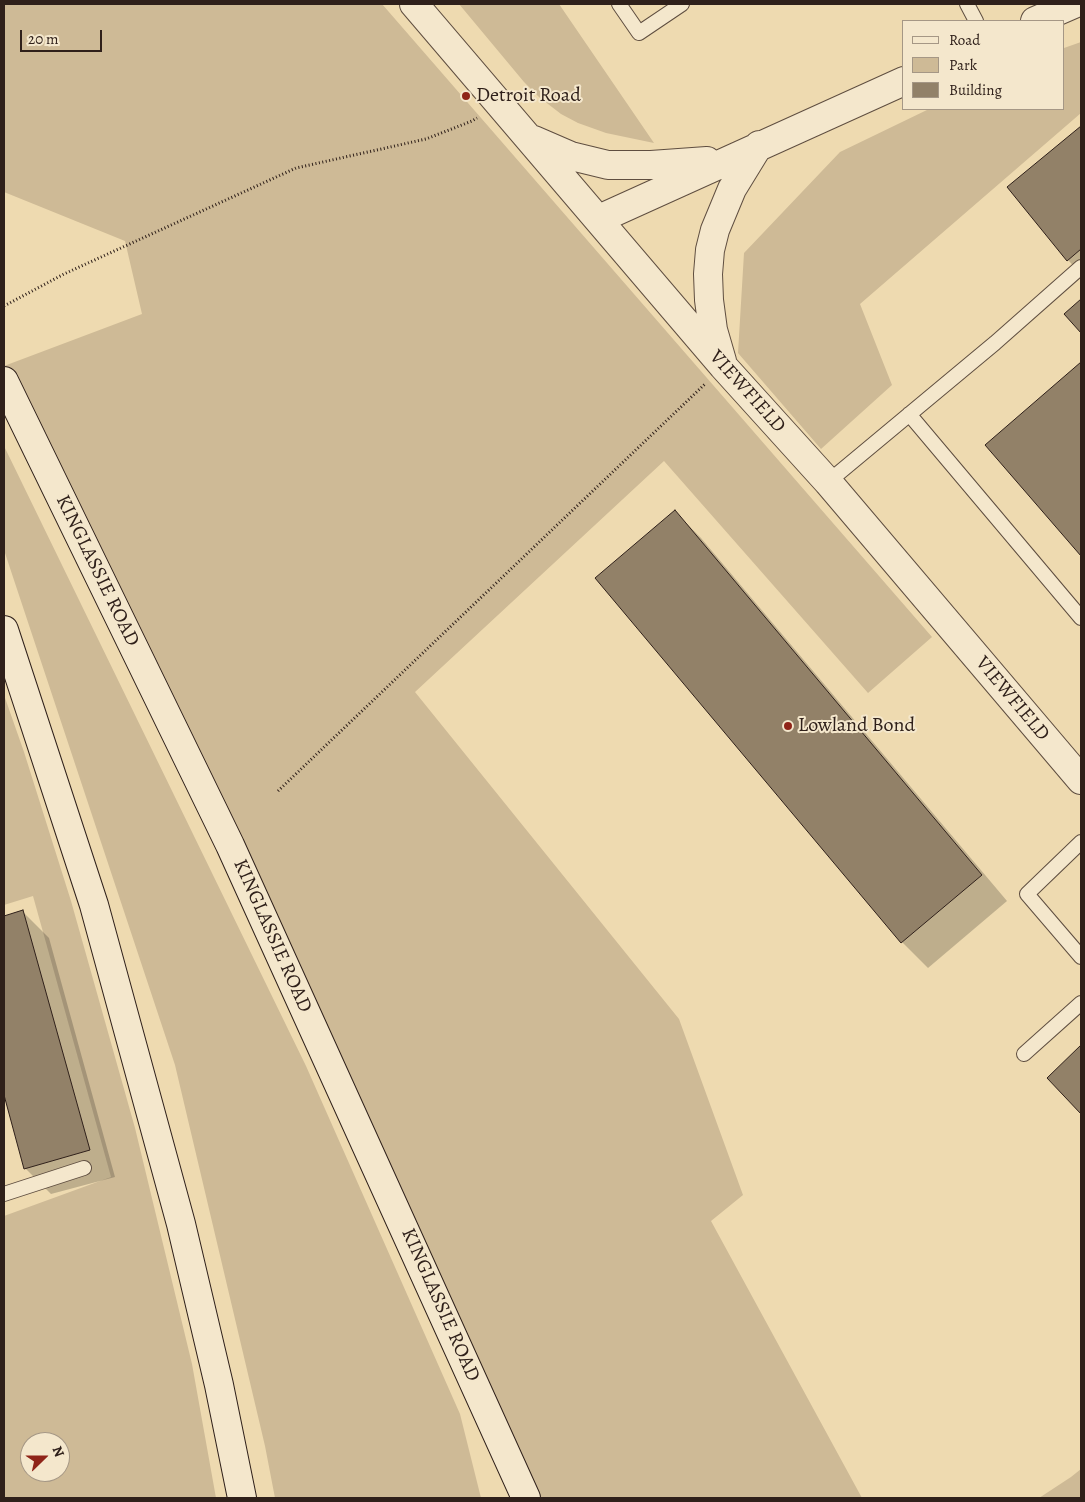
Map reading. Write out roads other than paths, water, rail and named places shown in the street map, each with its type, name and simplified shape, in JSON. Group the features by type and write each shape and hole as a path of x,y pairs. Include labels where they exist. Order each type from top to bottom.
{"main road":[{"name":"VIEWFIELD","path":"414,4 723,366 828,482 1081,780"},
{"path":"1037,20 1074,4"},
{"path":"598,219 902,82"},
{"path":"528,138 571,156 608,164 681,164 731,158"},
{"path":"723,366 713,330 709,300 708,274 710,250 715,230 732,189 759,146"},
{"name":"KINGLASSIE ROAD","path":"4,381 230,845 526,1498"},
{"path":"4,630 97,914 181,1224 219,1385 242,1498"}],"lane":[{"path":"619,4 639,33 682,4"},
{"path":"967,4 975,20"},
{"path":"828,482 1081,267"},
{"path":"909,414 1081,618"},
{"path":"1081,842 1027,894 1081,956"},
{"path":"1024,1054 1081,1003"},
{"path":"4,1194 84,1168"}],"place":[{"name":"Detroit Road","path":"466,96"},
{"name":"Lowland Bond","path":"788,726"}]}
